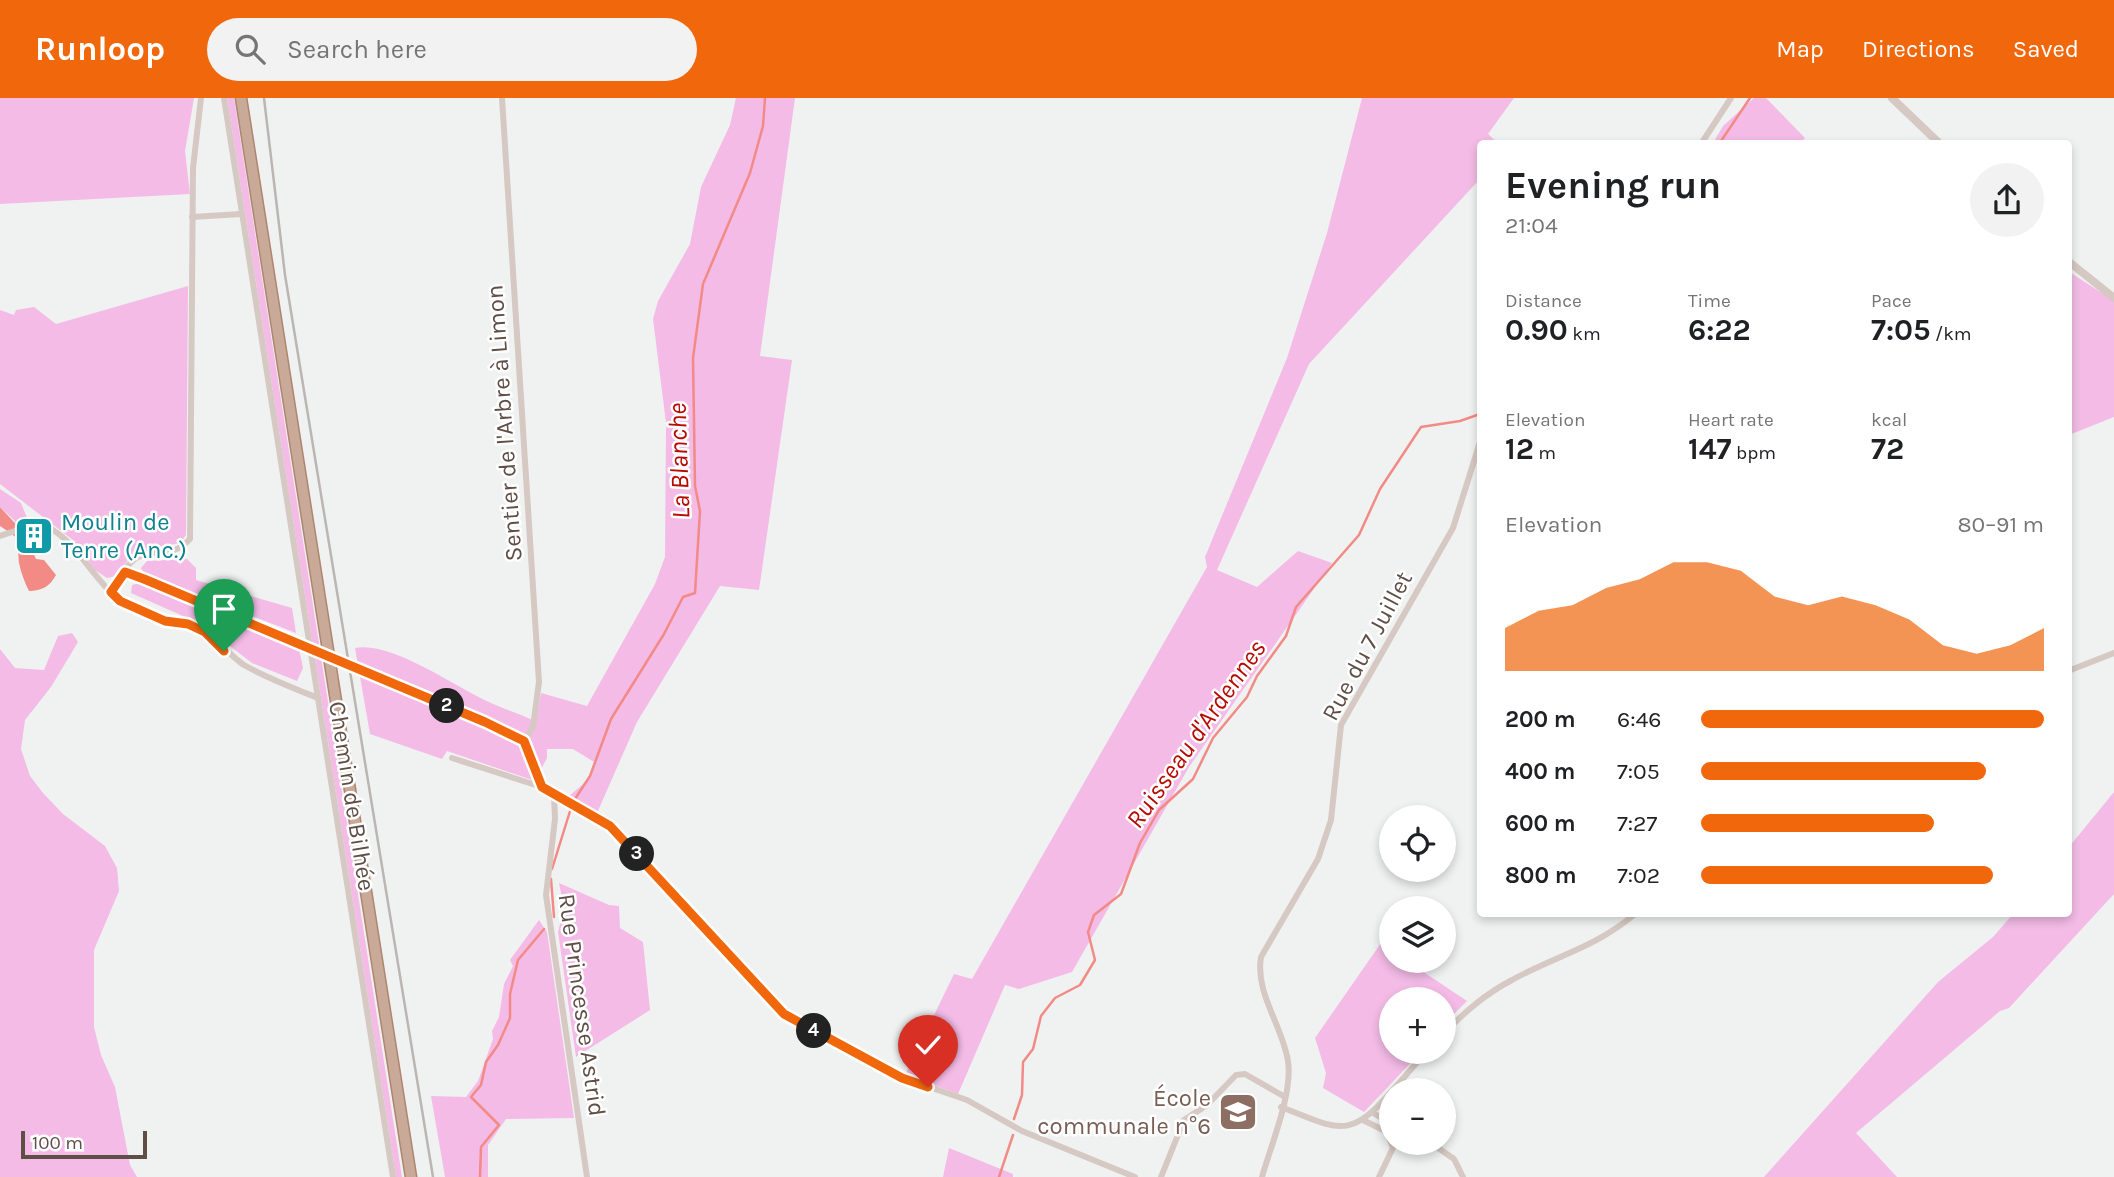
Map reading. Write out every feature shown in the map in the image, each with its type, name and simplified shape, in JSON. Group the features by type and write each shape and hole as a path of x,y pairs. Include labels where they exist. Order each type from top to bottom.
{"highway":[{"path":"241,98 411,1177"}],"street":[{"path":"111,592 129,563 139,556 180,549 190,539 193,168 201,98"},
{"name":"Chemin de Bilhée","path":"224,98 393,1177"},
{"name":"Sentier de l'Arbre à Limon","path":"502,98 539,682 533,727 524,741"},
{"path":"1704,140 1731,98"},
{"path":"1892,98 1936,140"},
{"path":"192,217 241,214"},
{"path":"2072,264 2114,298"},
{"name":"Rue du 7 Juillet","path":"1262,1177 1285,1097 1289,1063 1262,990 1258,973 1261,957 1318,859 1331,820 1341,725 1453,528 1477,452"},
{"path":"4,535 38,523 53,529 66,538 88,569 120,601 165,621 188,624 205,632 246,666 317,698"},
{"path":"125,572 485,722 524,741 542,787"},
{"path":"2072,669 2114,653"},
{"path":"452,758 542,787 610,826 788,1017 902,1078 967,1100 1022,1131 1135,1177"},
{"name":"Rue Princesse Astrid","path":"554,796 555,819 546,895 587,1177"},
{"path":"1456,1022 1488,994 1515,978 1598,942 1631,917"},
{"path":"1403,1078 1416,1064"},
{"path":"1161,1177 1184,1121 1207,1105 1236,1075 1245,1074 1285,1097"},
{"path":"1282,1107 1343,1128 1363,1120 1379,1106"},
{"path":"1373,1113 1379,1116"},
{"path":"1363,1120 1387,1132 1392,1148 1379,1177"},
{"path":"1448,1155 1454,1159 1463,1177"}],"shaded area":[{"path":"0,98 194,98 185,151 190,194 0,204"},
{"path":"227,98 234,98 402,1177 396,1177"},
{"path":"736,98 795,98 760,356 792,360 759,590 720,586 637,722 597,813 568,797 589,779 594,762 573,749 547,749 547,758 535,781 447,751 442,759 370,734 355,648 370,648 406,658 477,696 536,722 541,693 587,706 655,584 665,557 666,423 653,319 658,301 690,244 701,187 730,125"},
{"path":"1362,98 1514,98 1488,134 1495,140 1477,140 1477,182 1309,364 1217,570 1257,587 1298,551 1332,563 1189,767 1072,972 1019,989 1005,985 958,1094 905,1075 954,974 972,979 1207,567 1205,557 1287,358 1327,233"},
{"path":"1754,98 1766,98 1805,138 1715,140 1723,126"},
{"path":"2072,274 2114,301 2114,417 2072,434"},
{"path":"188,286 186,535 180,543 134,552 116,576 107,578 95,570 73,540 0,484 0,310 14,315 16,310 34,307 56,324"},
{"path":"0,489 21,503 30,525 19,529 0,507"},
{"path":"0,507 25,534 36,559 44,560 56,575 45,587 29,591 19,563 17,539 0,526"},
{"path":"187,559 196,568 196,580 292,608 296,633 145,575 141,568 147,561"},
{"path":"140,583 299,649 303,668 297,681 252,663 201,624 131,593 132,585"},
{"path":"72,633 78,642 51,687 25,720 21,749 30,776 43,793 63,814 105,846 117,868 119,891 94,950 94,1027 101,1055 115,1087 130,1165 137,1177 0,1177 0,649 15,668 44,670 58,636"},
{"path":"2114,792 2114,894 2009,1008 2000,1011 1856,1133 1897,1177 1764,1177 1938,982 1993,937 2010,917 2072,917 2072,843"},
{"path":"559,883 609,905 619,906 620,928 643,942 650,1010 576,1057 558,932 564,908"},
{"path":"539,920 547,932 574,1118 506,1119 488,1145 488,1177 445,1177 431,1096 466,1097 478,1081 493,1039 492,1031 499,1017 504,984 513,966 510,960"},
{"path":"1379,946 1379,973 1425,973 1446,987 1379,987 1379,1064 1410,1064 1396,1078 1379,1078 1379,1096 1364,1112 1323,1088 1326,1073 1315,1038"},
{"path":"1456,994 1467,1001 1456,1012"},
{"path":"949,1148 1013,1174 1013,1177 943,1177"}],"waterway":[{"name":"La Blanche","path":"575,799 590,776 611,719 664,634 683,597 695,593 700,511 695,486 693,358 703,284 750,173 763,126 765,98"},
{"name":"Ruisseau d'Ardennes","path":"1722,140 1750,98"},
{"name":"Ruisseau d'Ardennes","path":"1014,1119 1022,1095 1023,1062 1033,1049 1041,1016 1055,998 1080,985 1095,960 1088,932 1094,915 1121,894 1140,843 1159,810 1193,779 1213,738 1247,697 1257,676 1286,636 1296,607 1359,535 1380,489 1421,427 1460,421 1477,415"},
{"path":"552,869 571,808"},
{"path":"551,879 554,917"},
{"name":"La Blanche","path":"480,1177 481,1147 499,1125 471,1097 481,1085 486,1062 498,1045 510,1018 510,994 518,960 544,929"},
{"name":"Ruisseau d'Ardennes","path":"999,1177 1013,1135"}],"railway":[{"path":"264,98 285,275 433,1177"}],"place":[{"name":"Moulin de Tenre (Anc.)","path":"34,536"},
{"name":"École communale n°6","path":"1238,1112"}],"route":[{"path":"224,651 205,632 188,624 165,621 120,601 111,592 125,572 174,590 524,741 542,787 610,826 784,1014 902,1078 928,1087"}]}
